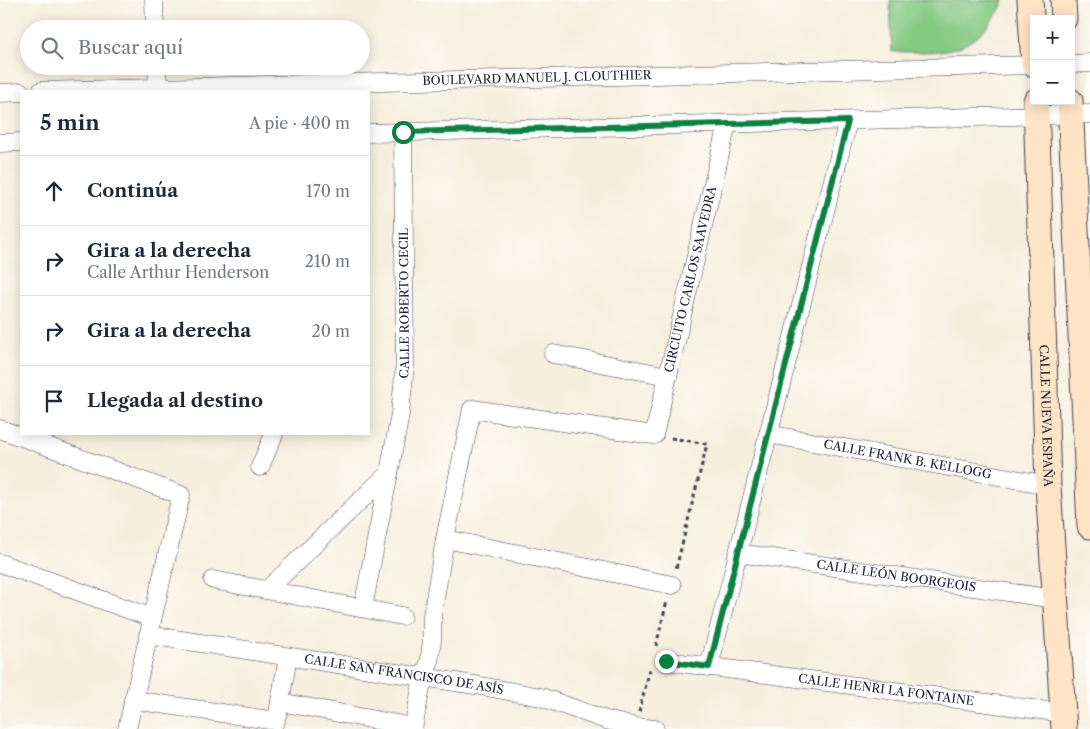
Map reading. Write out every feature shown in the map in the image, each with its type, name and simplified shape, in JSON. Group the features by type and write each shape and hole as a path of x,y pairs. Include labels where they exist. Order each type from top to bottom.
{"street":[{"path":"154,0 155,20"},
{"path":"1030,0 1034,60"},
{"path":"1063,0 1064,15"},
{"name":"BOULEVARD MANUEL J. CLOUTHIER","path":"100,90 1030,64"},
{"path":"1075,64 1090,64"},
{"path":"157,75 158,89"},
{"path":"0,93 20,92"},
{"path":"370,133 848,121 1036,108 1077,110 1090,526"},
{"name":"CALLE NUEVA ESPAÑA","path":"1036,108 1048,485 1063,721"},
{"path":"709,667 848,121"},
{"name":"CIRCUITO CARLOS SAAVEDRA","path":"654,435 727,124"},
{"name":"CALLE ROBERTO CECIL","path":"363,608 400,414 405,366 403,132"},
{"path":"0,143 20,142"},
{"path":"553,354 668,376"},
{"path":"280,702 413,728 423,678 429,664 432,641 432,616 445,540 472,409 654,435"},
{"path":"0,429 180,495 126,729"},
{"name":"CALLE FRANK B. KELLOGG","path":"768,434 1048,485"},
{"path":"260,468 274,435"},
{"path":"267,590 389,473"},
{"path":"445,540 672,585"},
{"name":"CALLE LEÓN BOORGEOIS","path":"738,553 1055,599"},
{"path":"0,563 152,618"},
{"path":"213,580 402,616"},
{"name":"CALLE SAN FRANCISCO DE ASÍS","path":"148,635 542,697 606,725 656,729"},
{"path":"133,700 276,725 288,657"},
{"name":"CALLE HENRI LA FONTAINE","path":"666,661 1063,721"}],"path":[{"path":"654,435 708,444"}],"green space":[{"path":"890,0 1004,0 990,23 969,42 958,47 933,52 892,52"}],"route":[{"path":"403,132 848,121 709,667 666,661"}]}
